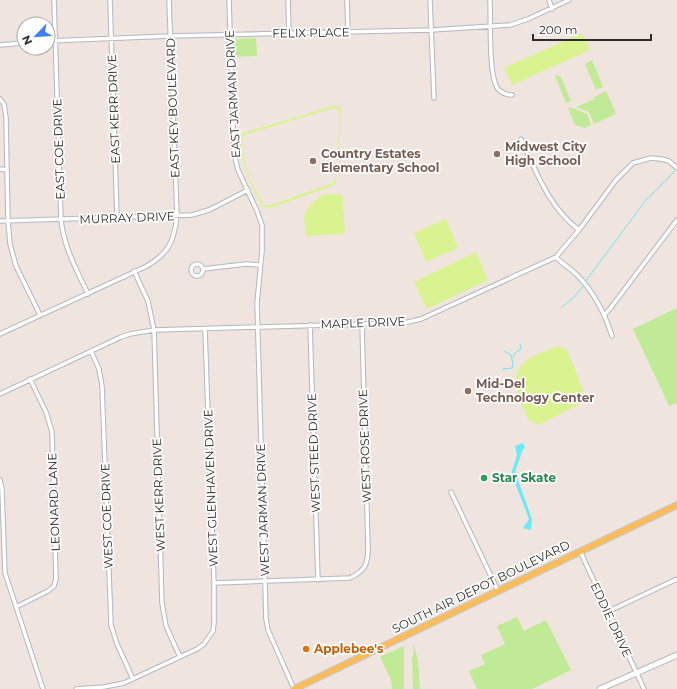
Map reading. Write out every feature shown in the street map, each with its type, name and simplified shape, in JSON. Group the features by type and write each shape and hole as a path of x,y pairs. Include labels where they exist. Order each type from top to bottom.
{"main road":[{"name":"SOUTH AIR DEPOT BOULEVARD","path":"294,689 677,505"}],"street":[{"name":"EAST COE DRIVE","path":"54,0 55,16"},
{"name":"EAST KERR DRIVE","path":"110,0 117,217"},
{"name":"EAST KEY BOULEVARD","path":"0,334 156,261 170,246 176,228 177,216 169,0"},
{"name":"EAST JARMAN DRIVE","path":"228,0 234,153 238,170 262,225 262,251 257,303 258,326"},
{"path":"288,0 289,33"},
{"path":"347,0 348,32"},
{"path":"430,0 434,98"},
{"path":"490,0 492,70 494,83 501,92 512,95"},
{"path":"549,0 552,9"},
{"name":"FELIX PLACE","path":"56,40 431,30 510,25 552,9 569,0"},
{"name":"EAST COE DRIVE","path":"56,40 60,220 67,249 88,294"},
{"path":"0,44 16,43"},
{"path":"0,99 4,104 6,118 8,220 10,244 16,266 40,315"},
{"path":"521,139 551,201 567,221 579,230"},
{"name":"MAPLE DRIVE","path":"0,394 130,334 154,330 362,324 408,322 421,319 556,257 579,230 616,180 633,163 651,158 661,159 669,161 677,168"},
{"path":"0,169 7,170"},
{"name":"MURRAY DRIVE","path":"0,221 192,215 210,210 248,190"},
{"path":"604,315 677,220"},
{"path":"556,257 588,287 604,315 612,336"},
{"path":"202,269 246,264 260,265"},
{"path":"134,271 148,301 154,330"},
{"name":"WEST ROSE DRIVE","path":"318,580 350,578 359,574 365,568 368,560 362,324"},
{"name":"WEST JARMAN DRIVE","path":"258,326 266,618 268,630 294,689"},
{"name":"WEST STEED DRIVE","path":"310,326 318,580"},
{"name":"WEST GLENHAVEN DRIVE","path":"180,656 197,649 204,644 213,631 214,623 214,583 205,329"},
{"name":"WEST KERR DRIVE","path":"154,330 162,603 166,626 180,656"},
{"name":"WEST COE DRIVE","path":"91,351 99,369 102,386 111,625 117,644 133,678"},
{"name":"LEONARD LANE","path":"16,607 48,591 54,586 56,579 52,432 46,412 30,379"},
{"path":"0,480 2,489 2,555 5,573 43,689"},
{"path":"451,492 498,591"},
{"name":"EDDIE DRIVE","path":"580,551 644,689"},
{"path":"607,612 677,579"},
{"path":"214,583 318,580"},
{"path":"600,689 677,655"},
{"path":"76,689 104,687 124,683 180,656"}],"green space":[{"path":"582,33 590,50 512,85 504,68"},
{"path":"256,38 257,56 233,57 233,41 237,39"},
{"path":"592,60 603,87 596,90 585,64"},
{"path":"557,75 561,77 571,101 566,103 555,76"},
{"path":"606,91 616,114 594,124 589,112 576,107 595,99 594,97"},
{"path":"333,106 338,106 341,110 336,183 330,187 270,208 263,207 255,194 241,153 240,137 243,133","holes":["337,108 340,113 336,177 333,183 271,205 264,205 256,191 244,160 242,150 244,135 331,109"]},
{"path":"570,107 587,114 591,125 585,128 575,125 568,108"},
{"path":"342,194 345,230 343,234 306,236 304,216 311,204 322,195"},
{"path":"446,219 458,248 426,262 414,233"},
{"path":"476,252 488,280 427,309 414,282"},
{"path":"677,308 677,403 669,406 633,329"},
{"path":"557,346 567,350 586,397 584,402 539,425 529,421 522,406 517,390 516,374 526,361 537,354"},
{"path":"517,617 524,631 546,620 571,670 532,689 477,689 469,671 485,664 481,655 505,644 497,626"},
{"path":"414,645 418,661 420,689 413,689 412,658 414,653"},
{"path":"404,646 404,689 392,689 391,680 380,657"}],"water":[{"path":"523,443 525,448 523,449 515,472 532,519 531,530 523,528 529,519 512,475 517,455 515,446"}],"waterway":[{"path":"585,282 646,200 675,171"},
{"path":"562,307 574,297 584,285"},
{"path":"513,357 515,353 521,349 520,344"},
{"path":"503,369 512,368 513,364 511,355 504,351"}],"place":[{"name":"Midwest City High School","path":"497,154"},
{"name":"Country Estates Elementary School","path":"313,161"},
{"name":"Mid-Del Technology Center","path":"468,391"},
{"name":"Star Skate","path":"484,478"},
{"name":"Applebee's","path":"306,649"}]}
